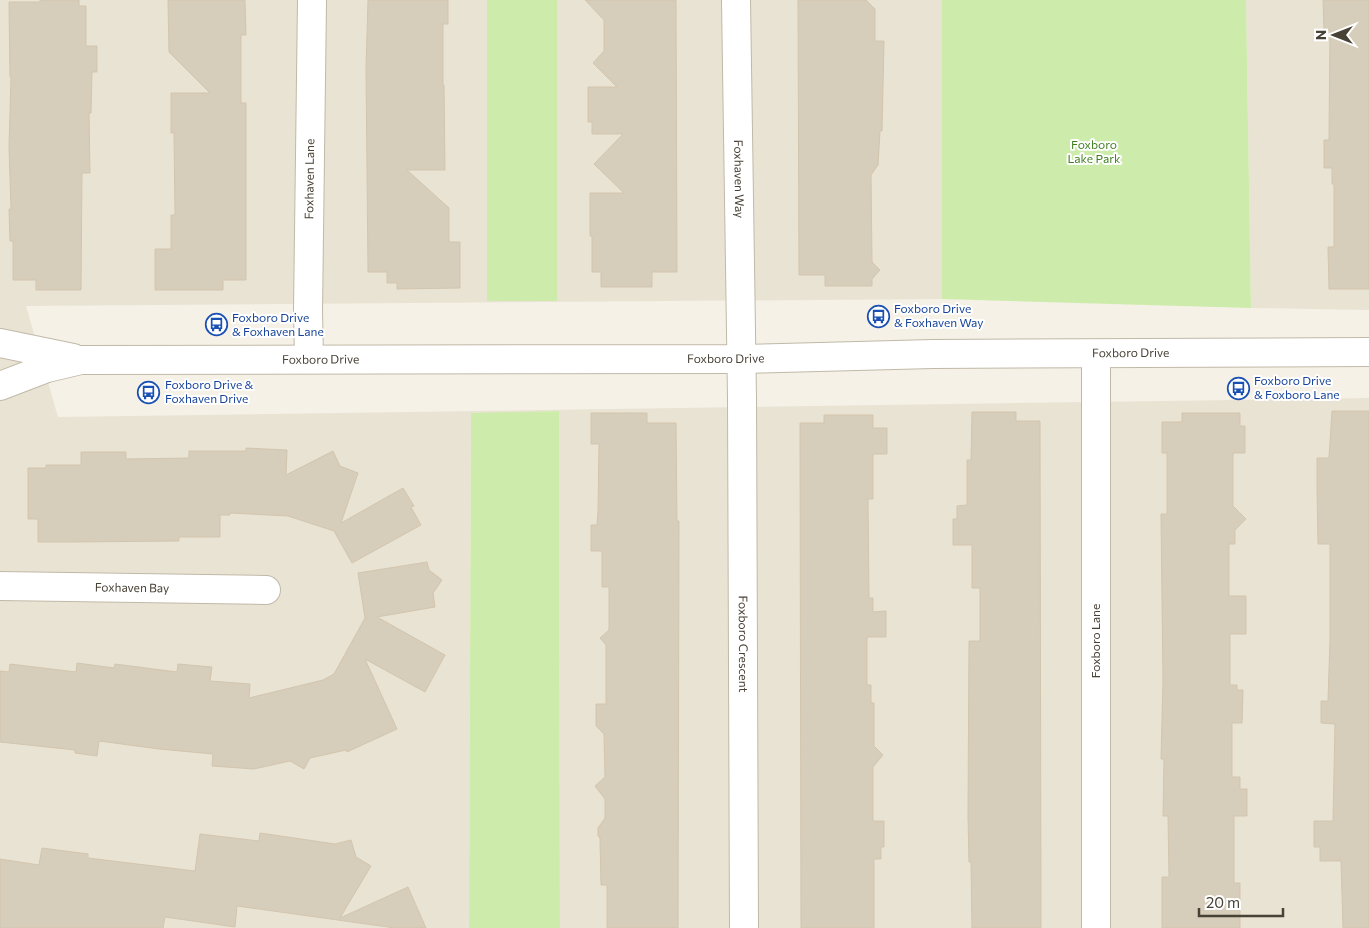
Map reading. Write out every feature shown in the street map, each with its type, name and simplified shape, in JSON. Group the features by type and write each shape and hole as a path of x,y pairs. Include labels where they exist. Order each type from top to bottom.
{"street":[{"name":"Foxhaven Lane","path":"309,359 312,0"},
{"name":"Foxhaven Way","path":"736,0 741,359"},
{"name":"Foxboro Drive","path":"0,343 82,360 741,359 933,354 1369,352"},
{"name":"Foxboro Lane","path":"1096,354 1096,928"},
{"name":"Foxboro Crescent","path":"741,359 744,928"},
{"name":"Foxboro Drive","path":"0,386 47,368 82,360"},
{"name":"Foxhaven Bay","path":"0,586 266,590"}],"shaded area":[{"path":"0,0 942,0 942,299 26,306 58,417 1369,398 1369,928 560,928 559,411 471,414 469,928 0,928"},
{"path":"1246,0 1369,0 1369,310 1251,308"}],"green space":[{"path":"487,0 557,0 557,301 487,301"},
{"name":"Foxboro Lake Park","path":"942,0 1246,0 1251,308 942,299"},
{"path":"559,411 560,928 469,928 471,413"}],"building":[{"path":"40,0 79,0 79,6 86,6 86,46 97,46 97,72 92,72 91,113 89,113 90,173 82,173 81,290 36,290 36,280 13,280 13,241 10,241 9,209 11,209 9,147 11,77 9,2 40,2"},
{"path":"168,0 245,0 246,35 241,35 241,103 246,103 246,280 223,280 223,290 155,290 155,249 171,249 171,215 175,215 174,133 171,133 171,93 210,93 169,52"},
{"path":"368,0 448,0 448,24 443,24 445,170 407,170 449,208 449,242 460,242 460,288 397,289 397,283 387,283 387,272 368,272 366,68"},
{"path":"585,0 676,0 677,272 652,272 652,287 601,287 601,272 592,272 590,193 624,193 594,164 623,134 592,134 592,122 588,122 588,87 617,87 593,63 604,51 604,20"},
{"path":"798,0 866,0 875,9 875,41 884,41 882,131 880,131 878,165 871,175 872,262 880,270 872,279 872,286 825,286 825,275 799,275"},
{"path":"1323,0 1369,0 1369,289 1329,289 1328,247 1334,247 1334,184 1332,184 1332,168 1324,168 1324,140 1329,140 1330,30 1324,30"},
{"path":"1332,411 1369,411 1369,928 1343,928 1341,861 1320,861 1320,847 1314,847 1314,821 1333,821 1335,724 1321,723 1321,701 1328,701 1330,544 1318,544 1317,488 1317,458 1329,458"},
{"path":"972,412 1016,412 1016,421 1040,421 1041,928 972,928 968,816 969,641 980,641 980,588 972,588 972,545 953,545 953,519 957,519 957,506 967,505 967,460 971,460"},
{"path":"591,413 647,413 647,423 676,423 677,521 679,521 678,928 607,928 607,885 601,885 600,838 598,836 598,828 605,818 605,799 595,786 605,777 604,734 596,726 596,704 606,704 606,645 600,638 609,630 609,587 602,587 602,551 591,551 591,525 597,525 598,512 599,444 591,444"},
{"path":"1182,413 1240,413 1240,426 1245,426 1245,453 1233,453 1233,506 1246,519 1235,530 1235,544 1229,544 1229,596 1246,596 1246,634 1230,634 1230,685 1237,685 1237,690 1243,690 1242,723 1232,723 1232,777 1240,777 1240,789 1247,789 1247,816 1234,816 1234,883 1240,883 1240,928 1162,928 1162,877 1169,877 1168,816 1163,816 1164,759 1161,759 1163,681 1161,514 1167,514 1167,453 1162,453 1162,422 1182,422"},
{"path":"824,415 873,415 873,428 887,428 887,454 873,454 873,499 868,499 869,598 873,598 873,612 886,611 886,637 867,637 867,685 871,685 871,703 874,703 874,746 883,755 873,767 873,821 884,821 884,847 881,847 881,859 874,859 874,928 801,928 800,423 824,423"},
{"path":"246,448 287,450 286,475 333,451 340,466 358,473 341,523 403,488 414,506 411,507 421,525 352,563 334,531 288,516 230,513 230,515 220,515 220,537 179,537 179,541 38,542 38,519 28,519 28,468 46,468 46,465 81,465 81,452 126,452 126,459 189,458 189,451 246,451"},
{"path":"427,562 429,570 442,580 433,593 435,607 377,617 445,655 425,692 365,659 397,729 347,752 346,750 310,758 304,769 290,761 254,769 212,766 213,754 99,741 97,756 75,753 75,750 0,742 0,671 9,672 10,664 76,672 77,663 114,668 115,664 177,672 178,664 212,667 210,681 250,684 249,698 323,680 334,674 365,618 358,573"},
{"path":"260,833 335,844 351,840 356,857 371,866 340,918 408,887 426,928 395,928 237,906 235,927 165,917 163,928 0,928 0,859 39,865 42,848 88,854 88,858 195,871 200,834 259,841"}],"place":[{"name":"Foxboro Drive & Foxhaven Way","path":"878,316"},
{"name":"Foxboro Drive & Foxhaven Lane","path":"216,325"},
{"name":"Foxboro Drive & Foxboro Lane","path":"1238,388"},
{"name":"Foxboro Drive & Foxhaven Drive","path":"149,392"}]}
